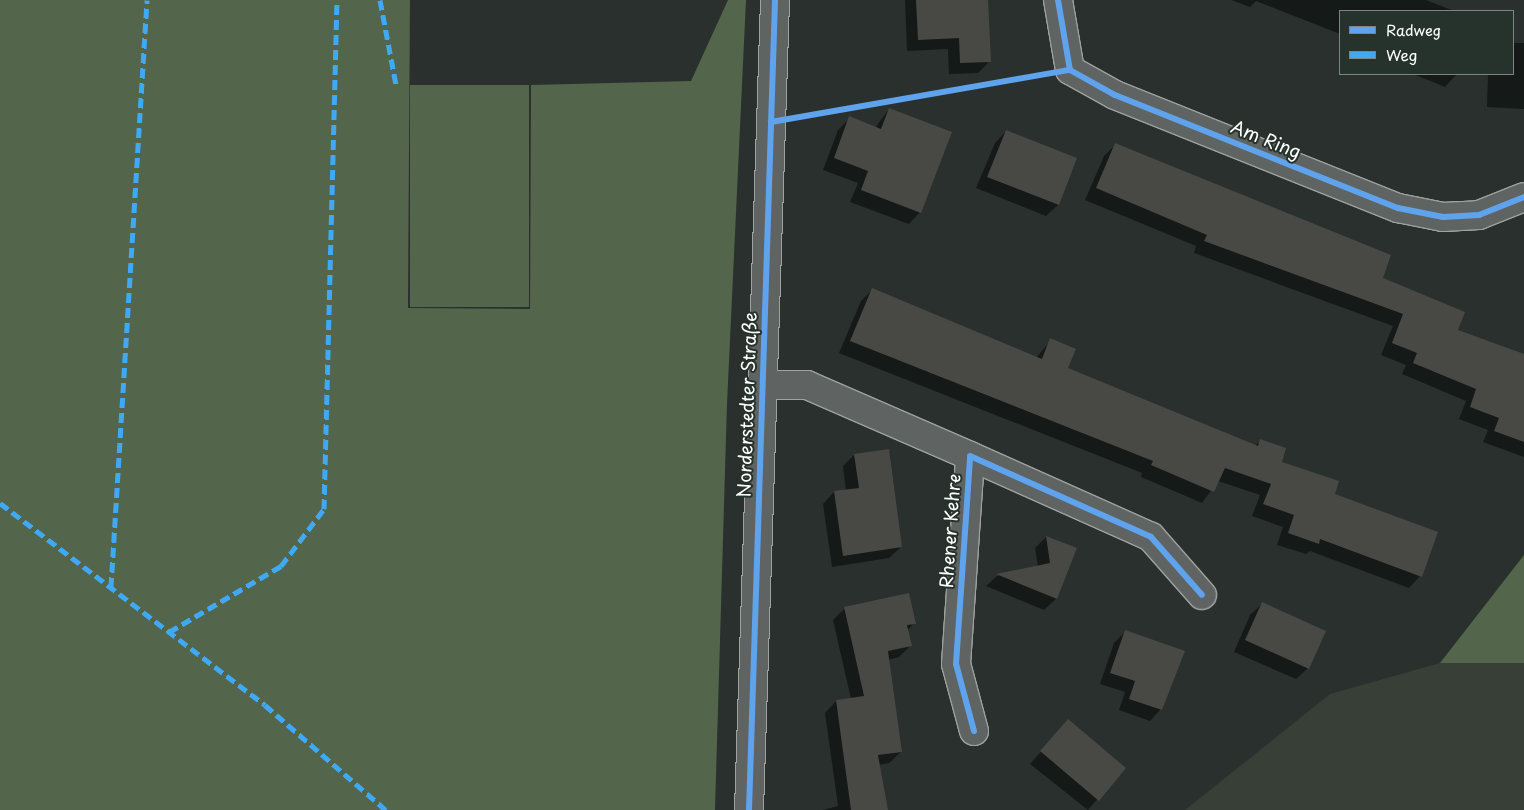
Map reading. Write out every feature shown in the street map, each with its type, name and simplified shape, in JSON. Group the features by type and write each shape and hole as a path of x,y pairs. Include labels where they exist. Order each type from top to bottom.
{"street":[{"name":"Norderstedter Straße","path":"749,810 775,0"},
{"name":"Am Ring","path":"1058,0 1070,70 1114,95 1398,208 1443,217 1479,215 1524,197"},
{"name":"Rhener Kehre","path":"763,384 807,385 1151,537 1202,595"},
{"name":"Rhener Kehre","path":"970,456 956,664 974,731"}],"shaded area":[{"path":"1440,663 1524,663 1524,810 1185,810 1330,694"}],"green space":[{"path":"0,0 410,0 408,308 530,309 531,85 691,81 728,0 746,0 727,404 715,810 0,810"},
{"path":"410,85 529,85 529,307 410,307"},
{"path":"1524,555 1524,663 1440,663"}],"building":[{"path":"916,0 988,0 991,62 960,63 959,38 918,40"},
{"path":"889,108 952,132 921,213 861,190 868,171 834,158 849,116 881,129"},
{"path":"1006,130 1077,158 1059,205 987,177"},
{"path":"1115,143 1391,255 1383,278 1465,312 1458,330 1524,354 1524,442 1494,431 1499,418 1470,407 1476,389 1413,363 1417,353 1392,343 1403,314 1204,241 1207,235 1096,188"},
{"path":"872,288 1042,359 1050,338 1076,349 1068,368 1258,446 1260,439 1286,448 1282,462 1339,481 1335,494 1438,532 1422,577 1320,539 1319,544 1288,533 1294,515 1263,504 1271,484 1225,468 1214,492 1151,465 1153,461 850,341"},
{"path":"889,449 902,547 843,556 834,491 859,488 854,454"},
{"path":"1046,536 1077,548 1057,599 996,574 1050,563"},
{"path":"909,593 916,624 907,625 912,646 888,651 902,752 878,755 888,810 851,810 836,700 864,696 844,607"},
{"path":"1262,602 1326,631 1309,669 1245,640"},
{"path":"1125,630 1185,651 1162,710 1129,699 1135,681 1110,673"},
{"path":"1068,719 1126,768 1099,801 1040,751"}],"marked path":[{"path":"111,587 147,0"},
{"path":"169,632 281,566 324,509 337,0"},
{"path":"380,0 396,85"},
{"path":"0,503 265,705 386,810"}],"cycle path":[{"path":"749,810 775,0"},
{"path":"1058,0 1070,70 1115,95 1398,208 1443,217 1479,215 1524,197"},
{"path":"771,122 1070,70"},
{"path":"974,731 956,664 970,456 1151,537 1202,595"}]}
